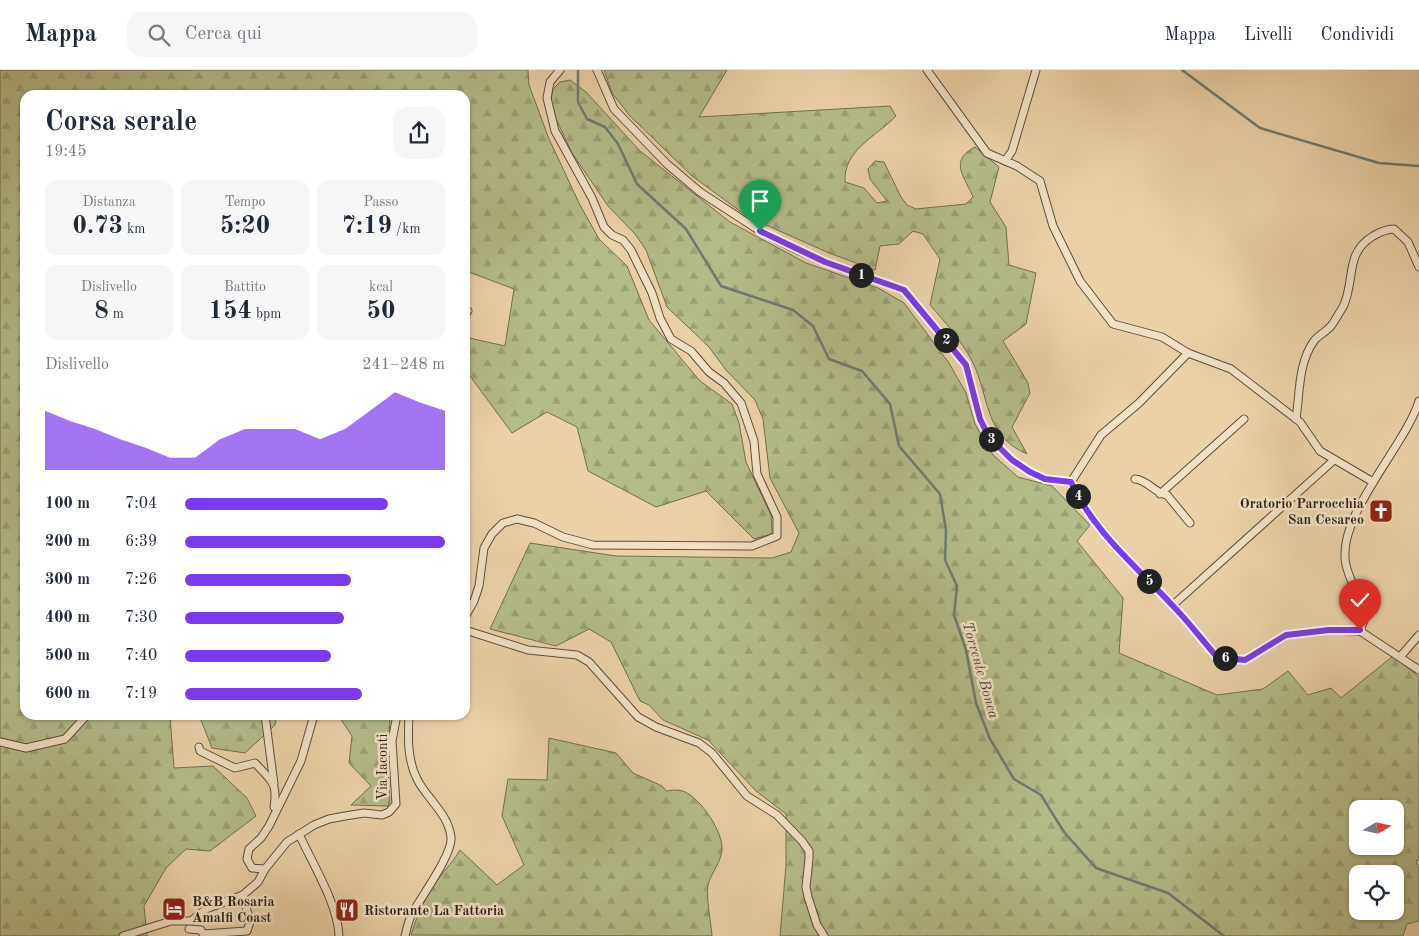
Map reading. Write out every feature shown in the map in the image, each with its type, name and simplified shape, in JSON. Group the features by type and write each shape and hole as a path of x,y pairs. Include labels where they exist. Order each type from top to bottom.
{"street":[{"path":"470,609 474,602 484,548 492,534 503,523 517,519 563,537 593,545 752,546 778,536 777,517 757,474 754,441 741,403 724,383 709,372 691,351 671,339 660,318 652,292 631,250 623,240 612,235 604,227 592,198 555,131 547,98 550,82 560,70"},
{"path":"597,70 614,108 667,164 700,192 736,217 793,248 825,262 904,290 966,365 980,419 989,437 1012,460 1030,472 1045,479 1071,482"},
{"path":"927,70 987,153 1017,166 1040,182 1053,226 1080,281 1113,324 1162,337 1188,353 1231,369 1296,419 1320,451 1373,482"},
{"path":"1005,161 1012,151 1036,70"},
{"path":"1296,419 1297,396 1308,352 1314,341 1330,327 1342,307 1350,289 1353,260 1357,249 1383,230 1394,228 1408,242 1419,267"},
{"path":"1071,482 1101,435 1139,403 1188,353"},
{"path":"1360,630 1366,614 1346,564 1347,538 1373,482 1414,417 1419,401"},
{"path":"1160,494 1244,419"},
{"path":"1173,605 1334,460"},
{"path":"1135,479 1142,480 1160,494 1167,496 1190,523"},
{"path":"1071,482 1087,511 1125,557 1173,605 1217,657 1245,660 1286,635 1329,630 1360,630 1419,670"},
{"path":"470,632 528,650 577,655 589,662 638,717 656,727 700,742 712,753 747,796 777,816 802,841 810,859 806,887 808,897 817,925 824,936"},
{"path":"1400,658 1417,640"},
{"path":"0,742 26,748 65,739 82,720"},
{"path":"265,720 274,784 277,792 274,815"},
{"path":"265,869 252,868 247,859 250,848 261,838 301,761 313,720"},
{"name":"Via Iaconti","path":"123,936 171,921 191,921 206,909 243,896 258,882 265,869 286,842 329,819 364,813 382,815 393,809 396,804 392,741 396,720"},
{"path":"405,936 410,917 428,884 446,859 452,838 443,815 417,779 409,757 409,720"},
{"path":"199,747 200,751 211,754 235,768 255,763 274,784"},
{"path":"299,834 337,919 339,936"},
{"path":"189,929 201,930 203,934 247,931 250,922 243,896"}],"green space":[{"path":"0,70 528,70 529,85 549,139 580,205 599,239 627,266 649,320 700,381 732,404 739,423 746,462 771,515 772,534 754,539 706,491 656,507 588,471 577,427 547,412 512,433 470,376 470,338 505,346 514,289 470,272 470,90 20,90 20,720 170,720 174,768 213,766 247,798 256,816 210,851 186,849 166,868 144,906 147,936 0,936"},
{"path":"604,70 727,70 699,117 890,106 896,116 855,152 849,161 846,171 845,182 864,188 877,203 887,201 870,179 868,169 875,161 884,162 901,197 907,205 916,209 966,204 973,197 963,176 960,164 967,152 975,147 999,167 990,202 1006,227 1009,265 1036,273 1026,324 1003,341 1028,383 1030,393 1012,427 1027,454 1013,446 1002,436 990,414 978,374 968,353 930,305 940,259 923,234 913,231 899,244 880,246 875,270 829,253 748,217 692,176 630,116 612,93"},
{"path":"570,80 586,92 640,151 730,222 806,263 878,288 904,303 949,363 966,393 975,424 993,455 1018,477 1052,486 1090,525 1077,541 1123,598 1119,653 1217,695 1263,689 1288,671 1308,695 1331,688 1341,698 1393,656 1419,677 1419,860 1416,861 1419,869 1419,921 1407,924 1403,936 780,936 786,865 786,814 756,791 708,740 663,720 649,705 640,701 611,642 589,629 556,646 490,629 530,543 616,556 772,558 791,552 799,533 770,478 763,419 755,400 726,370 709,347 667,307 646,250 635,234 608,206 572,153 550,106 553,89 560,82"},
{"path":"201,720 276,720 275,725 245,753 212,748"},
{"path":"341,720 390,720 388,771 390,801 388,806 351,805 371,786 349,763 352,736"},
{"path":"549,738 616,753 633,773 662,786 666,791 678,790 685,792 698,801 715,825 722,849 720,859 708,885 712,936 411,935 430,891 460,850 497,885 524,865 502,816 508,779 547,780"}],"waterway":[{"name":"Torrente Bonea","path":"578,70 578,102 587,119 605,127 618,144 637,184 686,229 721,286 793,310 813,326 829,359 862,371 890,404 899,446 940,494 946,530 945,560 957,586 954,615 966,650 976,703 990,739 1014,779 1041,795 1064,832 1096,868 1168,893 1224,936"},
{"path":"1182,70 1260,128 1379,163 1419,166"}],"place":[{"name":"Oratorio Parrocchia San Cesareo","path":"1381,511"},
{"name":"B&B Rosaria Amalfi Coast","path":"174,909"},
{"name":"Ristorante La Fattoria","path":"347,910"}],"route":[{"path":"760,231 825,262 904,290 966,365 980,419 989,437 1012,460 1030,472 1045,479 1071,482 1079,500 1125,557 1173,605 1217,657 1245,660 1286,635 1329,630 1360,630"}]}
